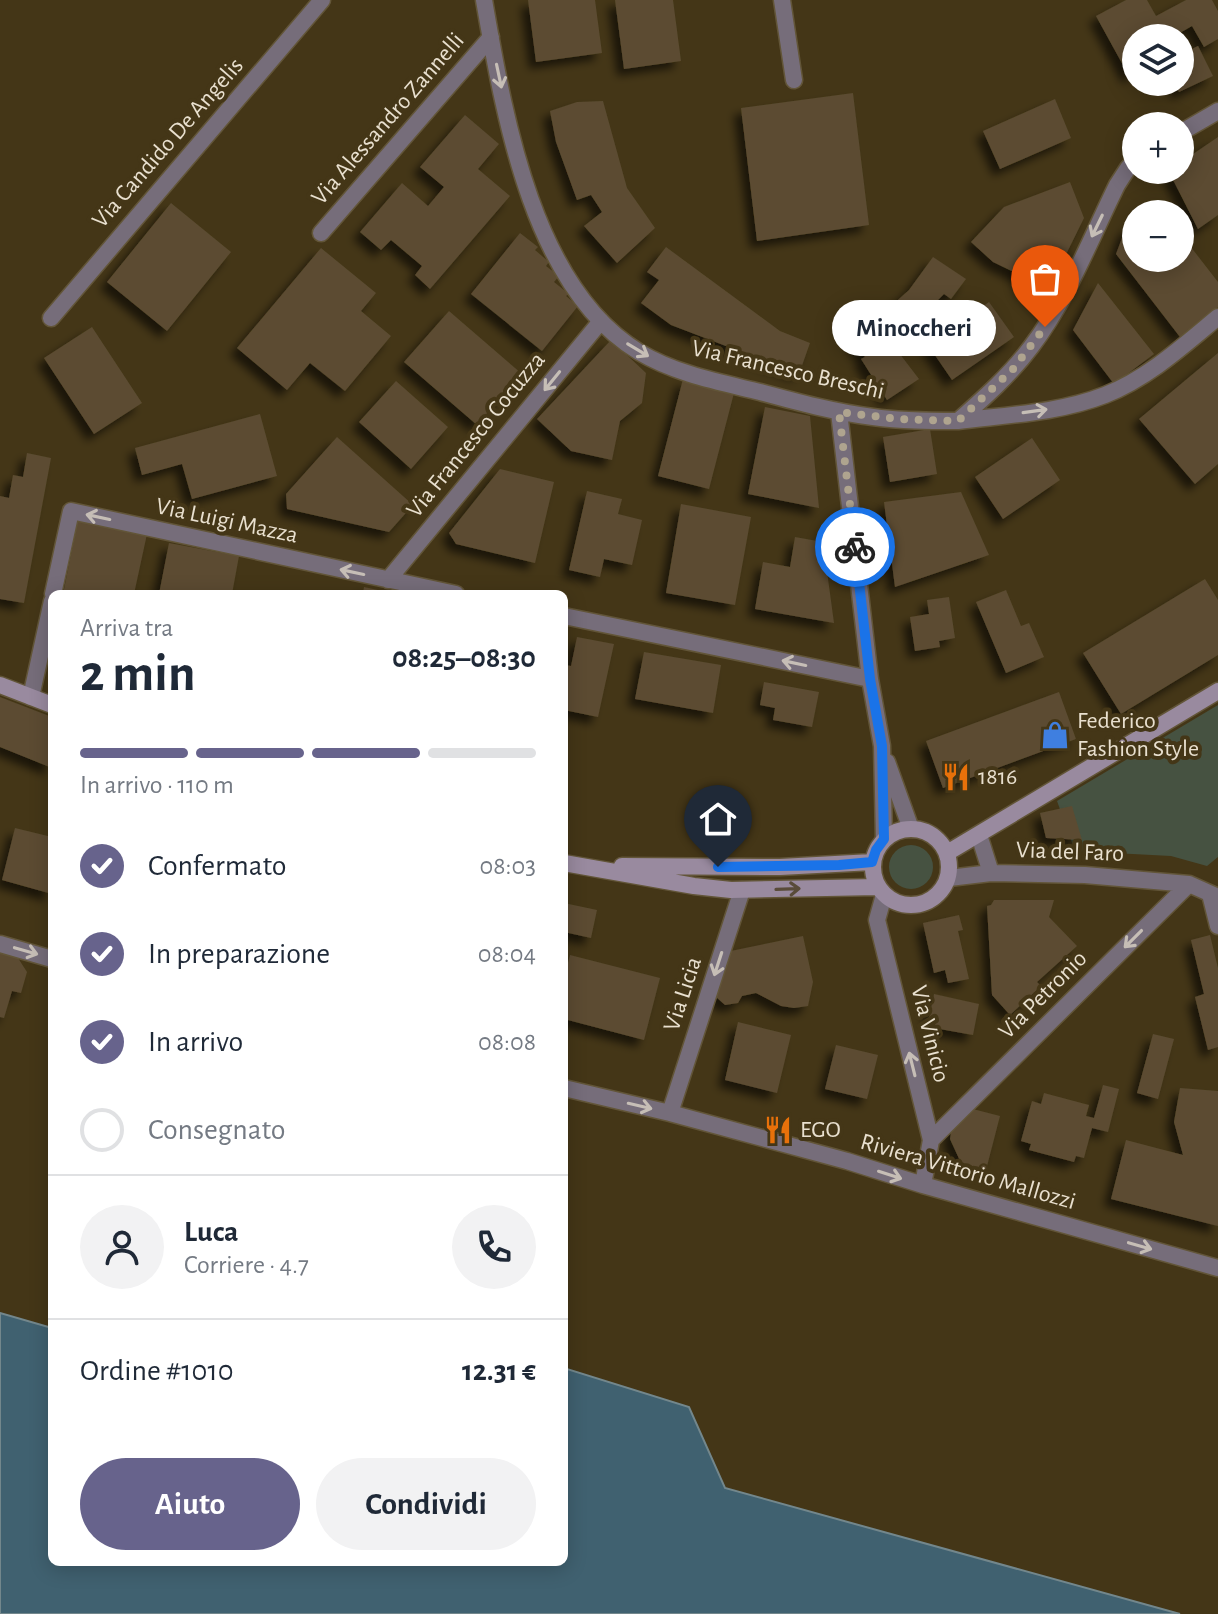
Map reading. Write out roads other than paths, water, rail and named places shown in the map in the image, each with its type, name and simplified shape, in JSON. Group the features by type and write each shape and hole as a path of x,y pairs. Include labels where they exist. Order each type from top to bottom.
{"street":[{"name":"Via Candido De Angelis","path":"51,318 322,0"},
{"name":"Via Francesco Breschi","path":"484,0 518,159 538,219 565,272 601,321 627,343 672,367 710,381 839,412 898,419 958,421 1062,407 1106,395 1148,372 1218,317"},
{"path":"782,0 794,80"},
{"name":"Via Alessandro Zannelli","path":"321,233 491,37"},
{"path":"1194,125 1218,111"},
{"path":"958,421 1001,382 1032,345 1064,294 1122,177"},
{"name":"Via Francesco Cocuzza","path":"388,580 601,321"},
{"path":"839,412 870,679 882,746 884,839"},
{"name":"Via Luigi Mazza","path":"54,590 71,511 437,590"},
{"path":"568,617 870,679"},
{"path":"31,697 48,619"},
{"path":"0,685 48,703"},
{"path":"947,853 1218,691"},
{"path":"882,746 911,829"},
{"path":"911,829 931,834 943,845 947,853 949,878 931,901 904,905 891,901 881,891 873,877 872,862 884,839 898,831 911,829"},
{"path":"979,835 991,873"},
{"path":"568,864 780,867 872,862"},
{"path":"568,864 694,886 742,890 881,891"},
{"name":"Via del Faro","path":"949,878 991,873 1085,875 1189,884"},
{"path":"1189,884 1214,895 1218,926"},
{"name":"Via Petronio","path":"931,1140 1189,884"},
{"name":"Via Licia","path":"670,1113 742,890"},
{"name":"Via Vinicio","path":"881,891 877,920 931,1140 923,1185"},
{"path":"0,944 48,958"},
{"name":"Riviera Vittorio Mallozzi","path":"568,1089 847,1161 1218,1268"}],"water":[{"path":"0,1313 48,1327 48,1566 568,1566 568,1369 689,1407 725,1488 1180,1614 0,1614"}],"place":[{"name":"Minoccheri","path":"1045,327"},
{"name":"Federico Fashion Style","path":"1055,735"},
{"name":"1816","path":"956,777"},
{"name":"EGO","path":"778,1130"}]}
